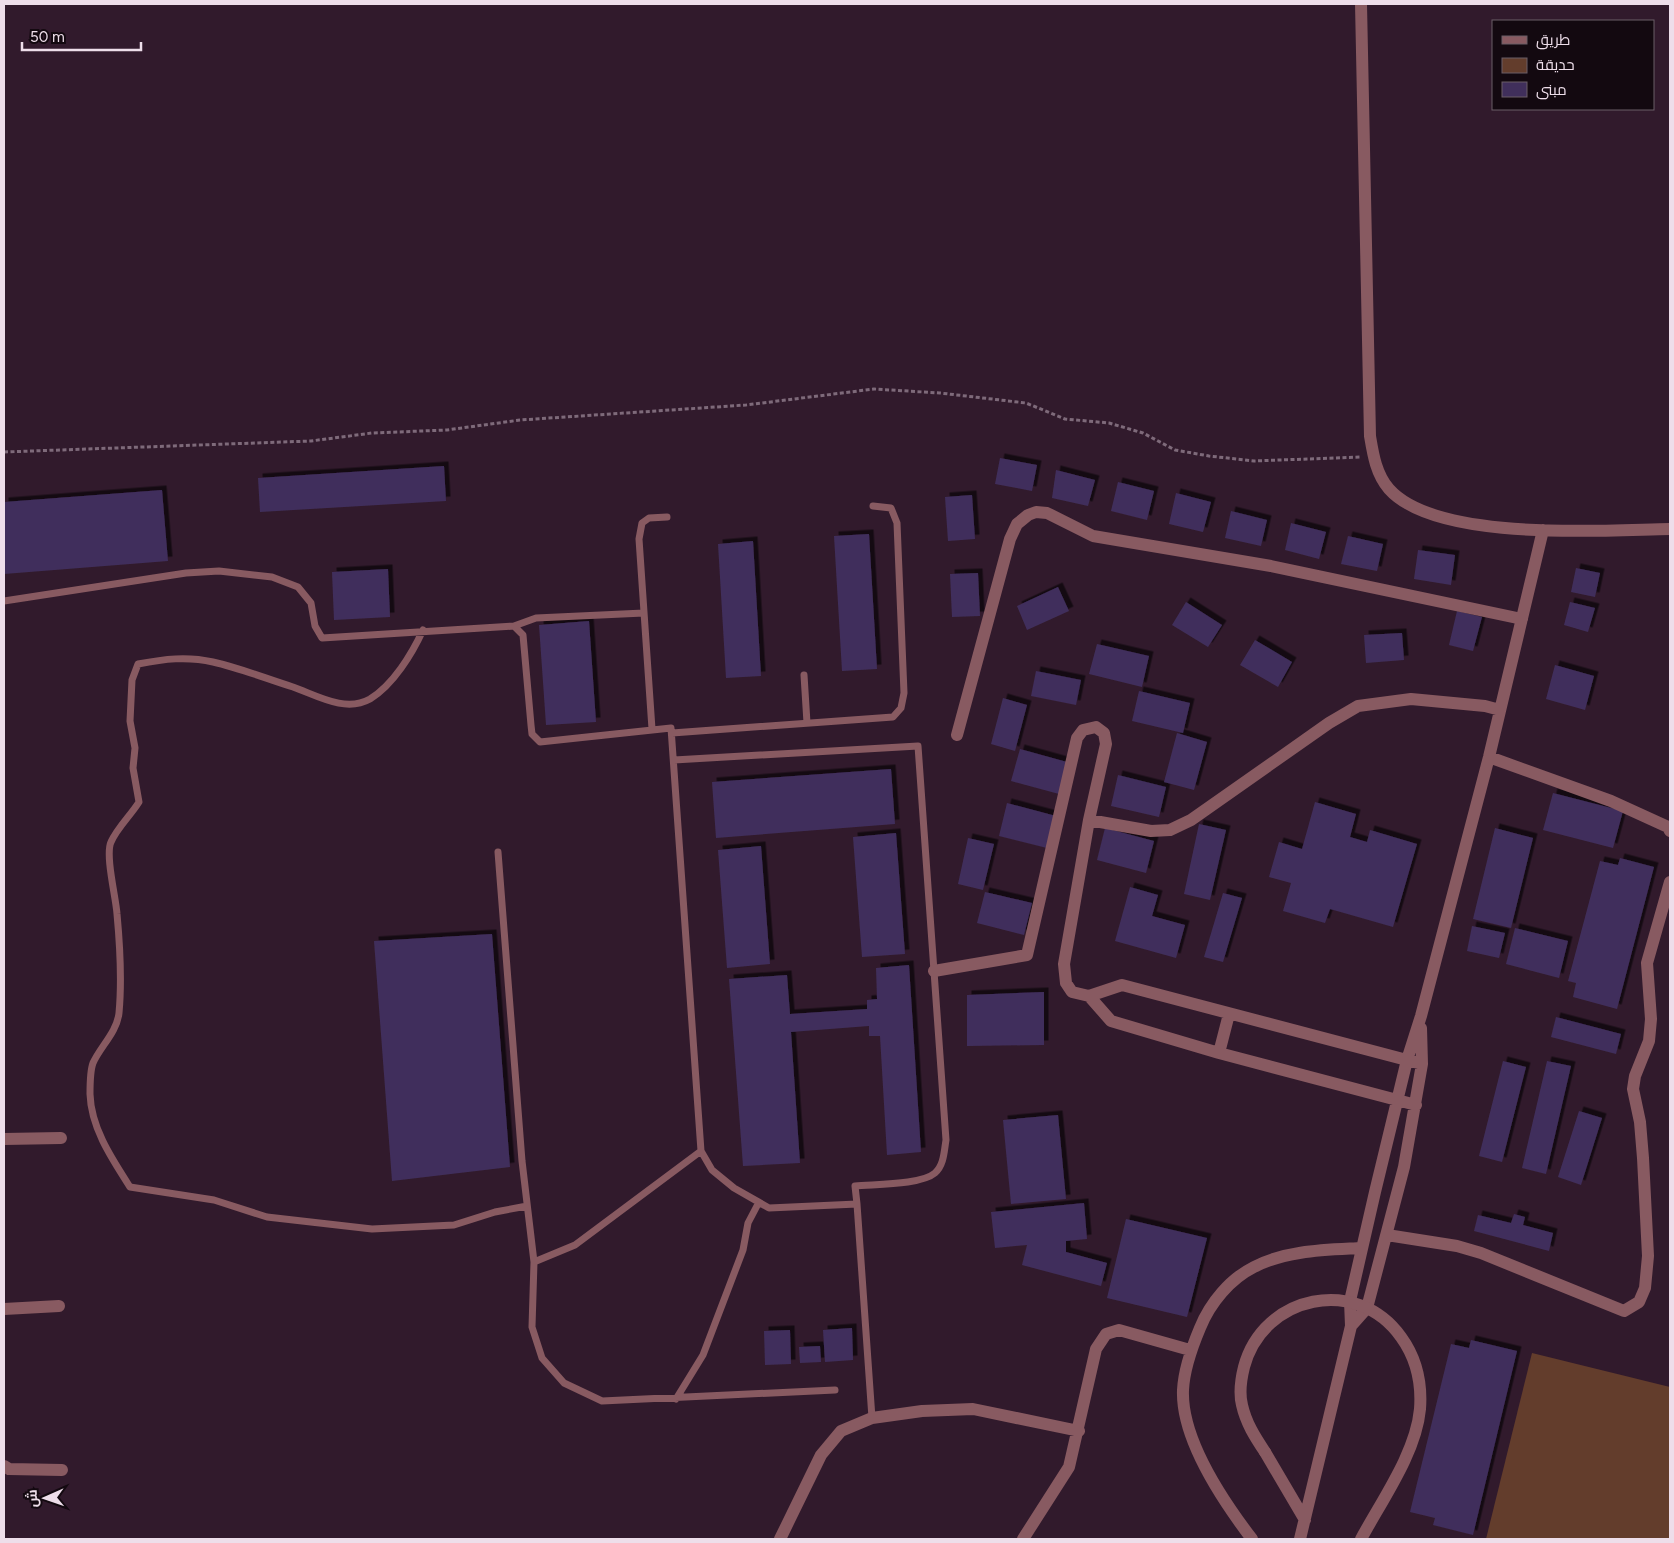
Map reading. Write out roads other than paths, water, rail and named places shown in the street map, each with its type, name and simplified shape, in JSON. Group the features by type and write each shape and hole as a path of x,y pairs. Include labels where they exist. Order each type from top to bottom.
{"street":[{"path":"1361,4 1370,436 1375,464 1388,488 1402,501 1418,508 1467,523 1543,530 1670,529"},
{"path":"957,735 1010,539 1017,524 1028,515 1036,512 1047,513 1093,536 1271,566 1522,619"},
{"path":"1300,1539 1351,1326 1350,1301 1375,1192 1407,1060 1421,1016 1489,757 1543,530"},
{"path":"1089,820 1151,831 1170,830 1191,820 1329,722 1358,706 1411,699 1485,706 1500,710"},
{"path":"934,971 1027,955 1077,738 1083,730 1096,726 1104,733 1106,744 1089,820 1064,964 1066,983 1072,992 1089,996 1122,985 1422,1064"},
{"path":"1489,757 1611,801 1668,827 1670,831"},
{"path":"1388,1236 1457,1246 1482,1254 1624,1311 1639,1302 1645,1288 1648,1256 1642,1140 1633,1089 1635,1076 1648,1041 1651,1019 1647,963 1670,882"},
{"path":"1089,996 1111,1021 1219,1053 1416,1105"},
{"path":"1219,1053 1229,1014"},
{"path":"1351,1326 1367,1308 1388,1236 1416,1105 1422,1064 1421,1016"},
{"path":"4,1139 61,1138"},
{"path":"1375,1192 1397,1196"},
{"path":"1252,1539 1214,1481 1196,1447 1187,1421 1183,1390 1190,1350 1206,1313 1229,1284 1254,1267 1283,1256 1362,1248"},
{"path":"1305,1520 1248,1426 1242,1403 1243,1371 1248,1355 1260,1332 1281,1314 1301,1305 1324,1300 1358,1304 1377,1313 1396,1330 1410,1349 1417,1368 1420,1385 1420,1410 1412,1443 1361,1539"},
{"path":"4,1309 59,1306"},
{"path":"1023,1539 1069,1467 1079,1431 1096,1349 1106,1334 1119,1330 1190,1350"},
{"path":"780,1539 821,1455 841,1430 872,1418 922,1411 973,1409 1079,1431"},
{"path":"4,1466 8,1469 62,1470"}],"lane":[{"path":"672,733 893,717 901,708 904,693 897,523 891,508 873,506"},
{"path":"652,729 639,539 642,523 649,518 667,517"},
{"path":"4,601 186,573 219,571 272,577 298,588 311,603 315,626 322,638 423,630 514,626 536,618 644,613"},
{"path":"514,626 523,635 532,734 540,742 671,728 701,1151 712,1170 734,1188 769,1208 857,1204"},
{"path":"423,630 417,644 391,679 369,699 349,704 318,698 296,688 213,662 174,657 138,664 132,680 130,720 135,748 133,768 140,802 110,843 109,862 115,886 118,917 119,1015 106,1045 92,1064 90,1095 93,1114 95,1124 112,1159 130,1187 214,1200 266,1217 372,1230 454,1225 495,1212 527,1206"},
{"path":"804,675 807,724"},
{"path":"674,760 918,746 946,1140 944,1160 936,1172 925,1179 855,1186 872,1418"},
{"path":"498,852 527,1206 534,1262 532,1327 542,1358 564,1383 602,1401 835,1390"},
{"path":"534,1262 575,1245 701,1151"},
{"path":"676,1399 703,1355 743,1250 748,1223 759,1202"}]}
